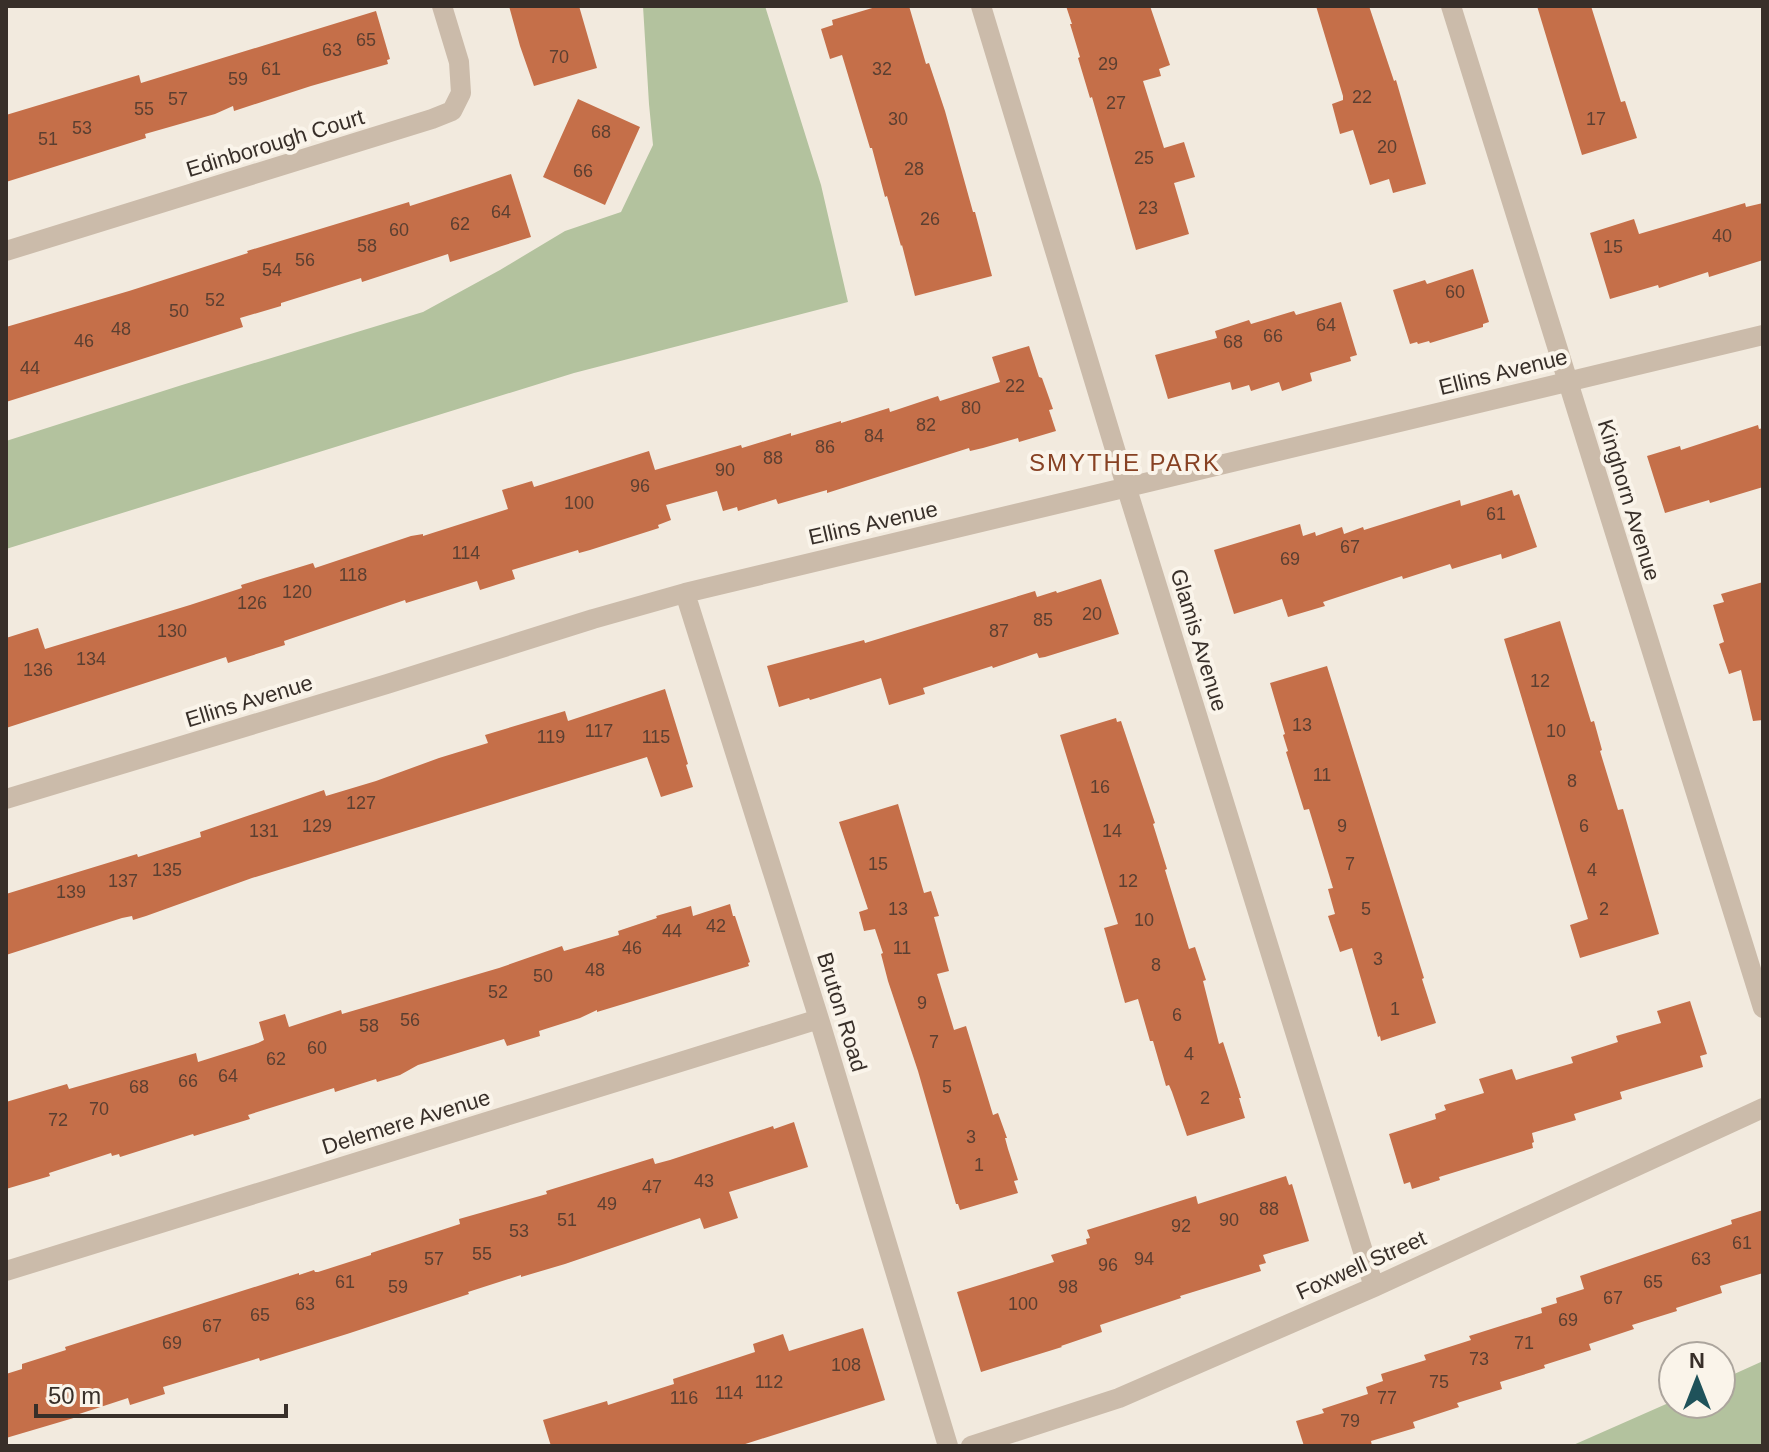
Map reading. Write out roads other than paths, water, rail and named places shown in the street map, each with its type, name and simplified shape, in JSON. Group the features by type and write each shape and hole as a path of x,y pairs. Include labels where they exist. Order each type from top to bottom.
{"street":[{"name":"Edinborough Court","path":"6,251 452,111 461,93 459,62 442,6"},
{"name":"Glamis Avenue","path":"981,6 1374,1287"},
{"name":"Kinghorn Avenue","path":"1451,6 1763,1008"},
{"name":"Ellins Avenue","path":"6,799 685,593 1763,335"},
{"name":"Bruton Road","path":"685,593 819,1019 948,1446"},
{"name":"Delemere Avenue","path":"6,1271 819,1019"},
{"name":"Foxwell Street","path":"971,1446 1119,1398 1374,1287 1763,1108"}],"district":[{"name":"SMYTHE PARK","path":"1125,462"}]}
